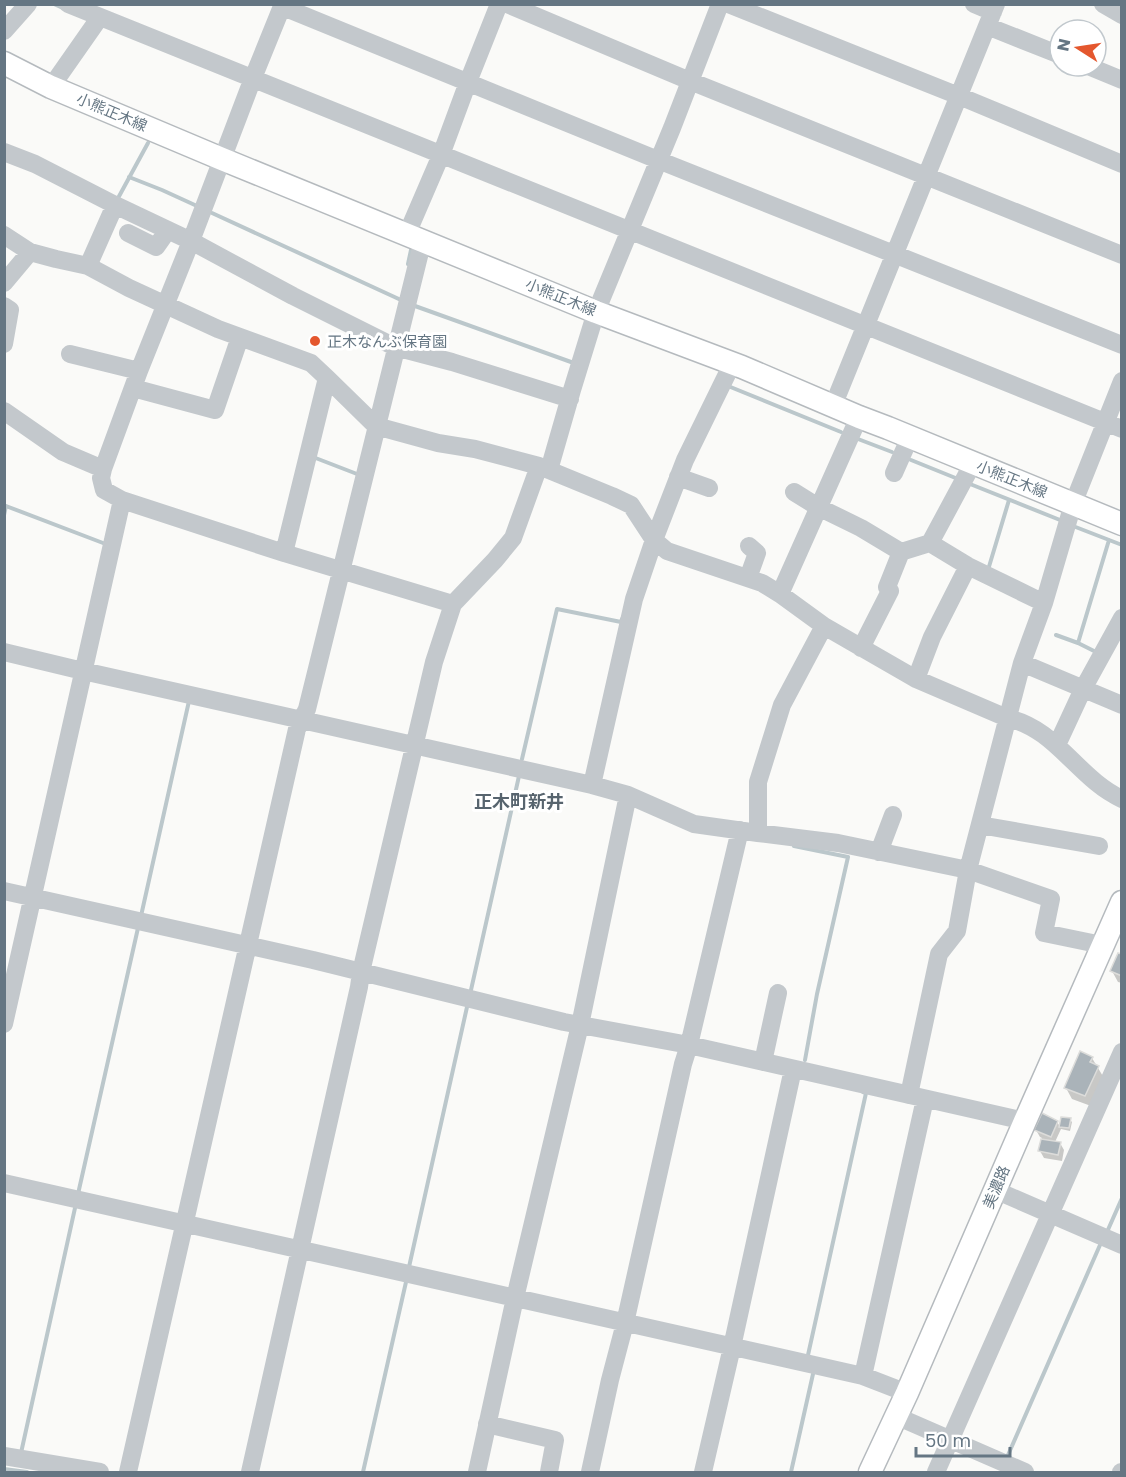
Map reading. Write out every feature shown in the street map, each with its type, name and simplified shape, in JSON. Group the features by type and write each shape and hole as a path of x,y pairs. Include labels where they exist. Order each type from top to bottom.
{"main road":[{"name":"小熊正木線","path":"6,66 222,159 1122,524"},
{"name":"美濃路","path":"870,1473 1025,1121 1111,935 1122,902"}],"street":[{"path":"4,31 28,4"},
{"path":"69,4 1113,426"},
{"path":"128,1473 297,729 307,709 395,347 415,237 441,155 499,4"},
{"path":"507,4 690,81 1122,255"},
{"path":"250,1473 361,972 434,663 453,604 513,538 544,468 570,399 596,312 720,4"},
{"path":"728,4 1122,164"},
{"path":"974,4 1048,48"},
{"path":"1103,4 1122,15"},
{"path":"453,604 284,553 122,500 104,490 101,478 103,469 139,371 283,6 658,160 1122,345"},
{"path":"833,406 992,14"},
{"path":"51,87 100,17"},
{"path":"1108,74 1122,80"},
{"path":"4,152 35,164 168,230 395,347 452,362 570,399"},
{"path":"88,266 115,205"},
{"path":"128,233 156,246 168,230"},
{"path":"4,235 30,252 88,266 129,288 218,329 311,363 376,426 544,468 631,505 654,540 667,550 762,583 824,626 916,679 1019,721 1043,734 1087,776 1114,796 1122,799"},
{"path":"4,283 30,252"},
{"path":"4,306 10,310 4,344"},
{"path":"133,388 215,410 240,337"},
{"path":"70,354 139,371"},
{"path":"592,785 634,599 685,460 732,364"},
{"path":"284,553 327,378"},
{"path":"863,1376 917,1097 939,954 957,931 968,870 1022,663 1044,603 1073,504 1113,426 1122,381"},
{"path":"4,411 63,452 103,469"},
{"path":"780,594 859,417"},
{"path":"894,473 910,437"},
{"path":"901,552 930,543 973,463"},
{"path":"678,477 710,488"},
{"path":"794,492 818,507 864,522 901,552"},
{"path":"4,1024 122,500"},
{"path":"930,543 968,566 1044,603"},
{"path":"748,546 757,553 748,578"},
{"path":"861,648 890,591 887,587 901,552"},
{"path":"916,679 932,636 968,566"},
{"path":"1057,745 1083,689 1122,618"},
{"path":"758,834 758,782 782,705 824,626"},
{"path":"4,652 83,672 592,785 628,795 694,824 838,843 968,870 1051,899 1044,933 1111,935"},
{"path":"1022,663 1122,705"},
{"path":"477,1473 515,1298 580,1026 628,795"},
{"path":"879,852 893,815"},
{"path":"980,825 1099,846"},
{"path":"590,1473 683,1064 740,831"},
{"path":"4,891 361,972 580,1026 689,1046 1025,1121"},
{"path":"763,1062 778,993"},
{"path":"936,1473 1122,1052"},
{"path":"703,1473 793,1069"},
{"path":"4,1183 863,1376 907,1393"},
{"path":"995,1190 1122,1245"},
{"path":"896,1416 1025,1473"},
{"path":"487,1424 555,1440 549,1473"},
{"path":"4,1456 100,1473"}],"building":[{"path":"1118,953 1122,954 1122,976 1110,971"},
{"path":"1080,1051 1093,1057 1090,1062 1099,1066 1085,1096 1064,1088"},
{"path":"1042,1113 1058,1121 1051,1137 1034,1130"},
{"path":"1061,1117 1071,1118 1069,1128 1059,1127"},
{"path":"1041,1139 1061,1142 1058,1155 1038,1151"}],"waterway":[{"path":"54,4 65,9"},
{"path":"117,200 148,143"},
{"path":"129,177 197,206"},
{"path":"212,213 401,300"},
{"path":"408,264 411,250"},
{"path":"415,306 571,362"},
{"path":"728,386 841,432"},
{"path":"858,439 892,452"},
{"path":"313,457 357,474"},
{"path":"911,460 958,479"},
{"path":"970,484 1060,520"},
{"path":"988,570 1009,500"},
{"path":"4,515 5,506"},
{"path":"6,506 103,543"},
{"path":"1073,526 1122,545"},
{"path":"1056,635 1078,643 1109,540"},
{"path":"522,759 557,609 621,622 622,619"},
{"path":"1078,643 1094,651"},
{"path":"141,916 189,701"},
{"path":"471,990 519,776"},
{"path":"794,846 848,857 817,994 805,1060"},
{"path":"78,1194 138,928"},
{"path":"409,1267 467,1007"},
{"path":"808,1355 866,1093 863,1092"},
{"path":"1107,1232 1122,1198"},
{"path":"21,1453 75,1208"},
{"path":"1008,1455 1100,1245"},
{"path":"363,1472 406,1282"},
{"path":"791,1472 813,1374"},
{"path":"4,1469 27,1472"}],"place":[{"name":"正木なんぶ保育園","path":"315,341"}],"district":[{"name":"正木町新井","path":"519,801"}]}
